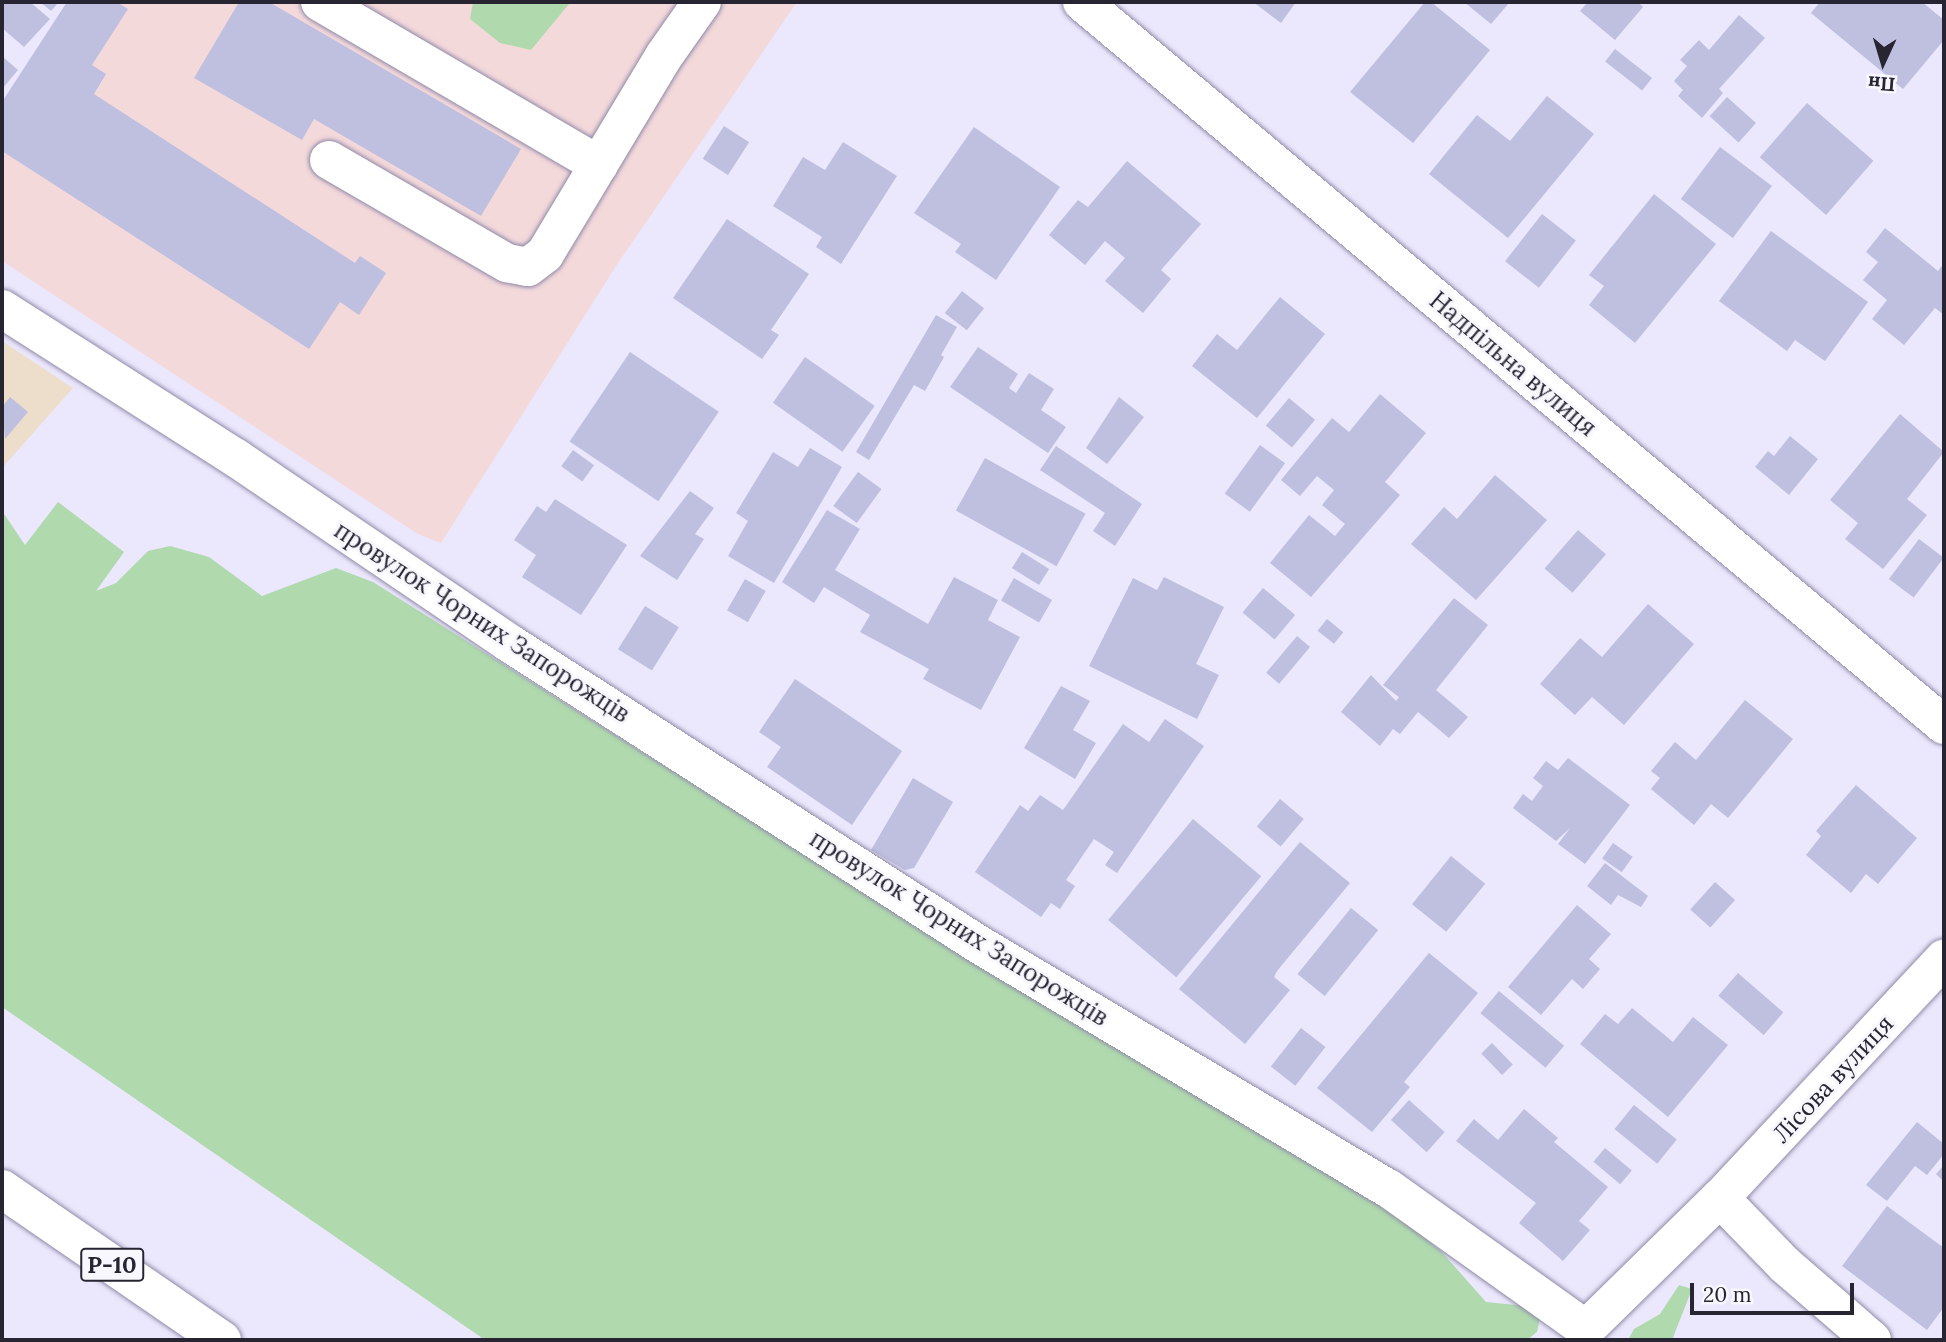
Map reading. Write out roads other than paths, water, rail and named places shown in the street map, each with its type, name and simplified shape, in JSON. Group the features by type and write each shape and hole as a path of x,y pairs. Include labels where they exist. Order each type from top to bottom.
{"street":[{"path":"320,2 598,165"},
{"path":"329,160 518,267 538,262 702,2"},
{"name":"Надпільна вулиця","path":"1082,2 1944,725"},
{"name":"провулок Чорних Запорожців","path":"2,309 236,458 509,643 978,944 1388,1188 1586,1329 1720,1198"},
{"name":"Лісова вулиця","path":"1720,1198 1944,959"},
{"name":"Р-10","path":"2,1189 222,1340"},
{"path":"1720,1198 1785,1265 1872,1340"}]}
